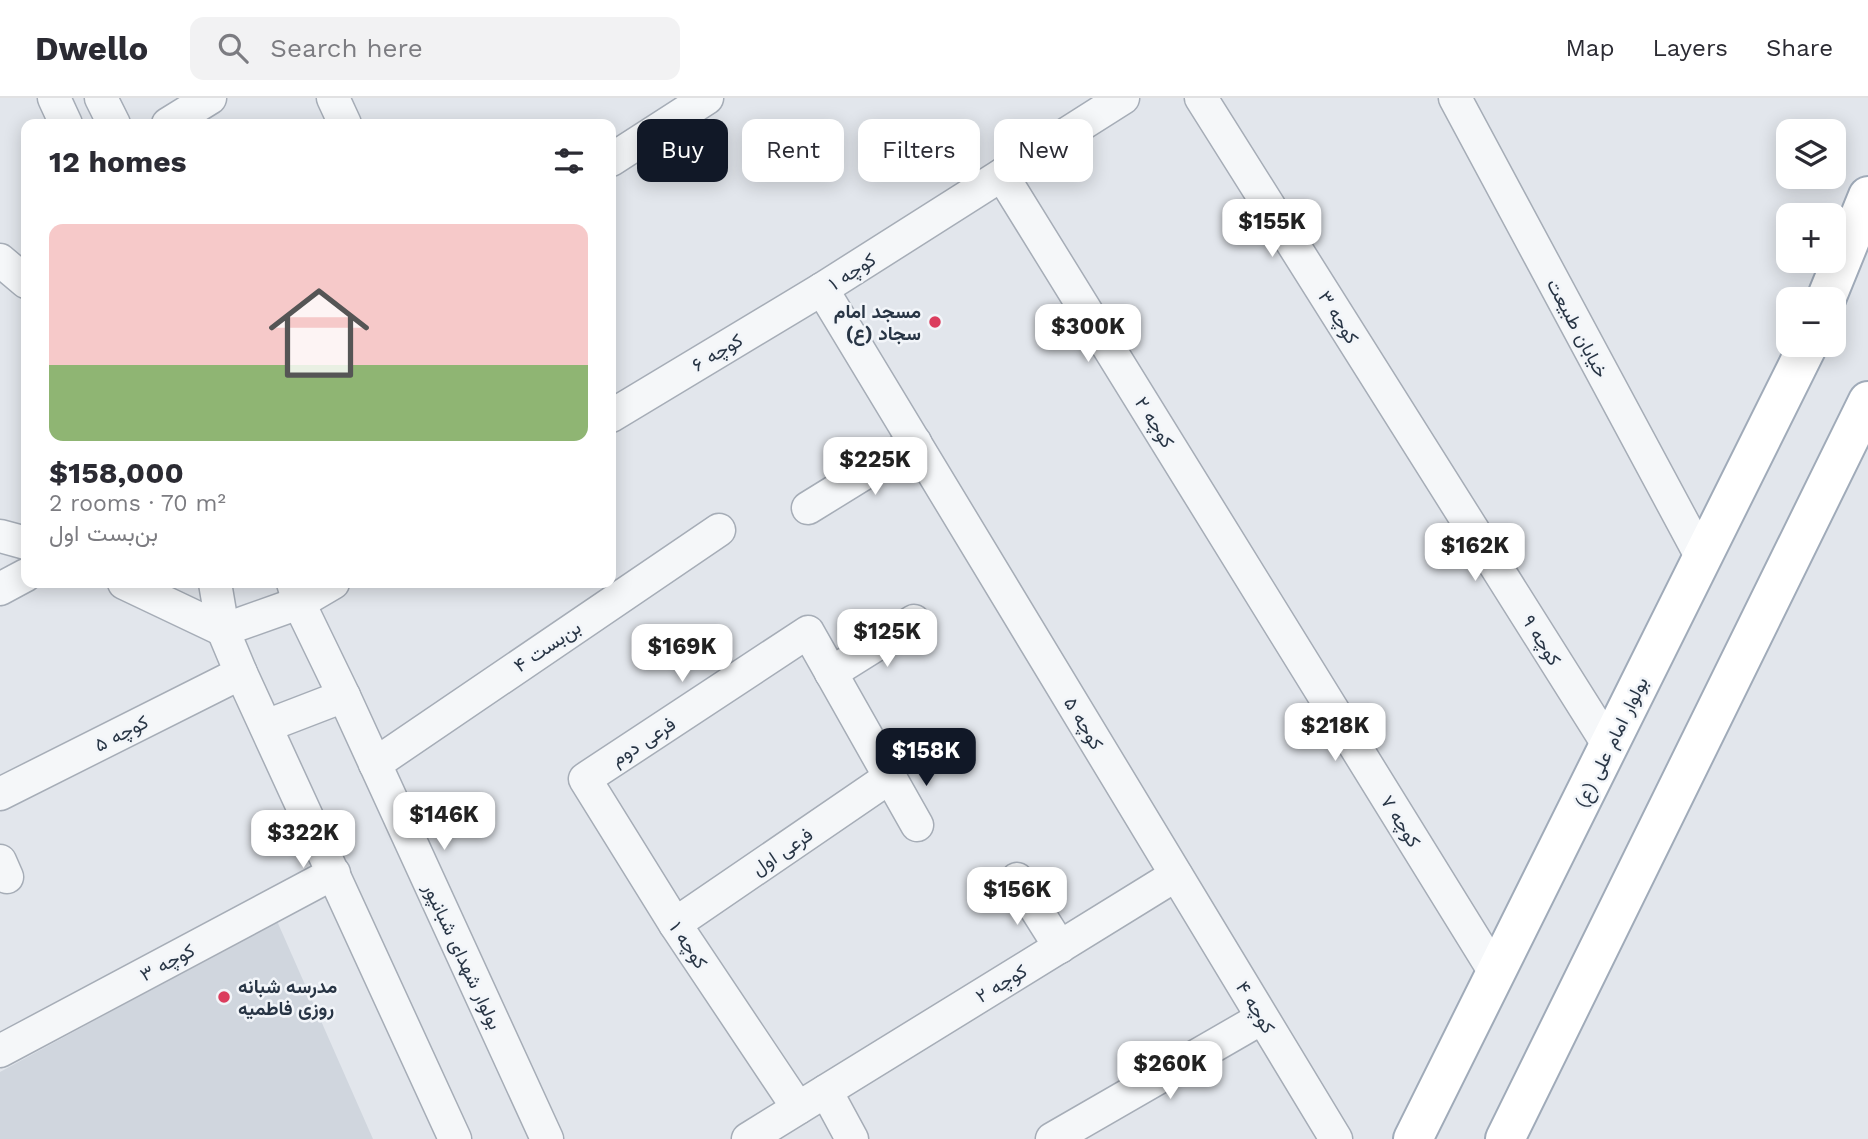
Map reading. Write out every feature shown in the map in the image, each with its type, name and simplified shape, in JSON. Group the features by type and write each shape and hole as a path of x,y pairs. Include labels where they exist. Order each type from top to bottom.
{"main road":[{"path":"1831,287 1868,196"},
{"name":"بولوار امام علی (ع)","path":"1413,1139 1802,357"},
{"path":"1505,1139 1868,401"}],"street":[{"path":"54,98 64,119"},
{"path":"101,98 112,119"},
{"path":"176,119 210,98"},
{"path":"333,98 343,119"},
{"path":"616,157 707,98"},
{"name":"کوچه ۱","path":"1090,119 1123,98"},
{"name":"کوچه ۳","path":"1201,98 1387,393"},
{"name":"خیابان طبیعت","path":"1455,98 1702,558"},
{"name":"کوچه ۱","path":"993,571 822,289 994,180"},
{"name":"کوچه ۲","path":"1006,182 1219,525"},
{"path":"0,260 21,278"},
{"name":"کوچه ۶","path":"616,413 822,289"},
{"name":"کوچه ۹","path":"1387,393 1609,746"},
{"path":"808,508 915,442"},
{"name":"کوچه ۷","path":"1219,525 1496,974"},
{"name":"بن‌بست ۴","path":"375,764 719,530"},
{"path":"0,536 21,542"},
{"name":"کوچه ۵","path":"993,571 1176,875"},
{"path":"0,589 21,578"},
{"path":"134,588 223,631"},
{"path":"216,588 223,631 241,673 455,1139"},
{"path":"223,631 296,593 315,588"},
{"name":"بولوار شهدای شبانپور","path":"296,593 547,1139"},
{"path":"831,673 915,621"},
{"name":"فرعی دوم","path":"585,779 808,632 917,825"},
{"name":"کوچه ۵","path":"0,794 241,673"},
{"path":"266,726 344,696"},
{"name":"فرعی اول","path":"674,924 890,777"},
{"name":"کوچه ۱","path":"585,779 674,924 798,1108"},
{"name":"کوچه ۳","path":"0,1051 334,873"},
{"name":"کوچه ۲","path":"748,1139 1176,875"},
{"name":"کوچه ۴","path":"1176,875 1336,1139"},
{"path":"1017,878 1060,947"},
{"path":"1052,1139 1262,1018"},
{"path":"826,1091 852,1139"}],"shaded area":[{"name":"مدرسه شبانه روزی فاطمیه","path":"277,921 373,1139 0,1139 0,1072"}],"place":[{"name":"مسجد امام سجاد (ع)","path":"935,322"},
{"name":"مدرسه شبانه روزی فاطمیه","path":"224,997"}]}
